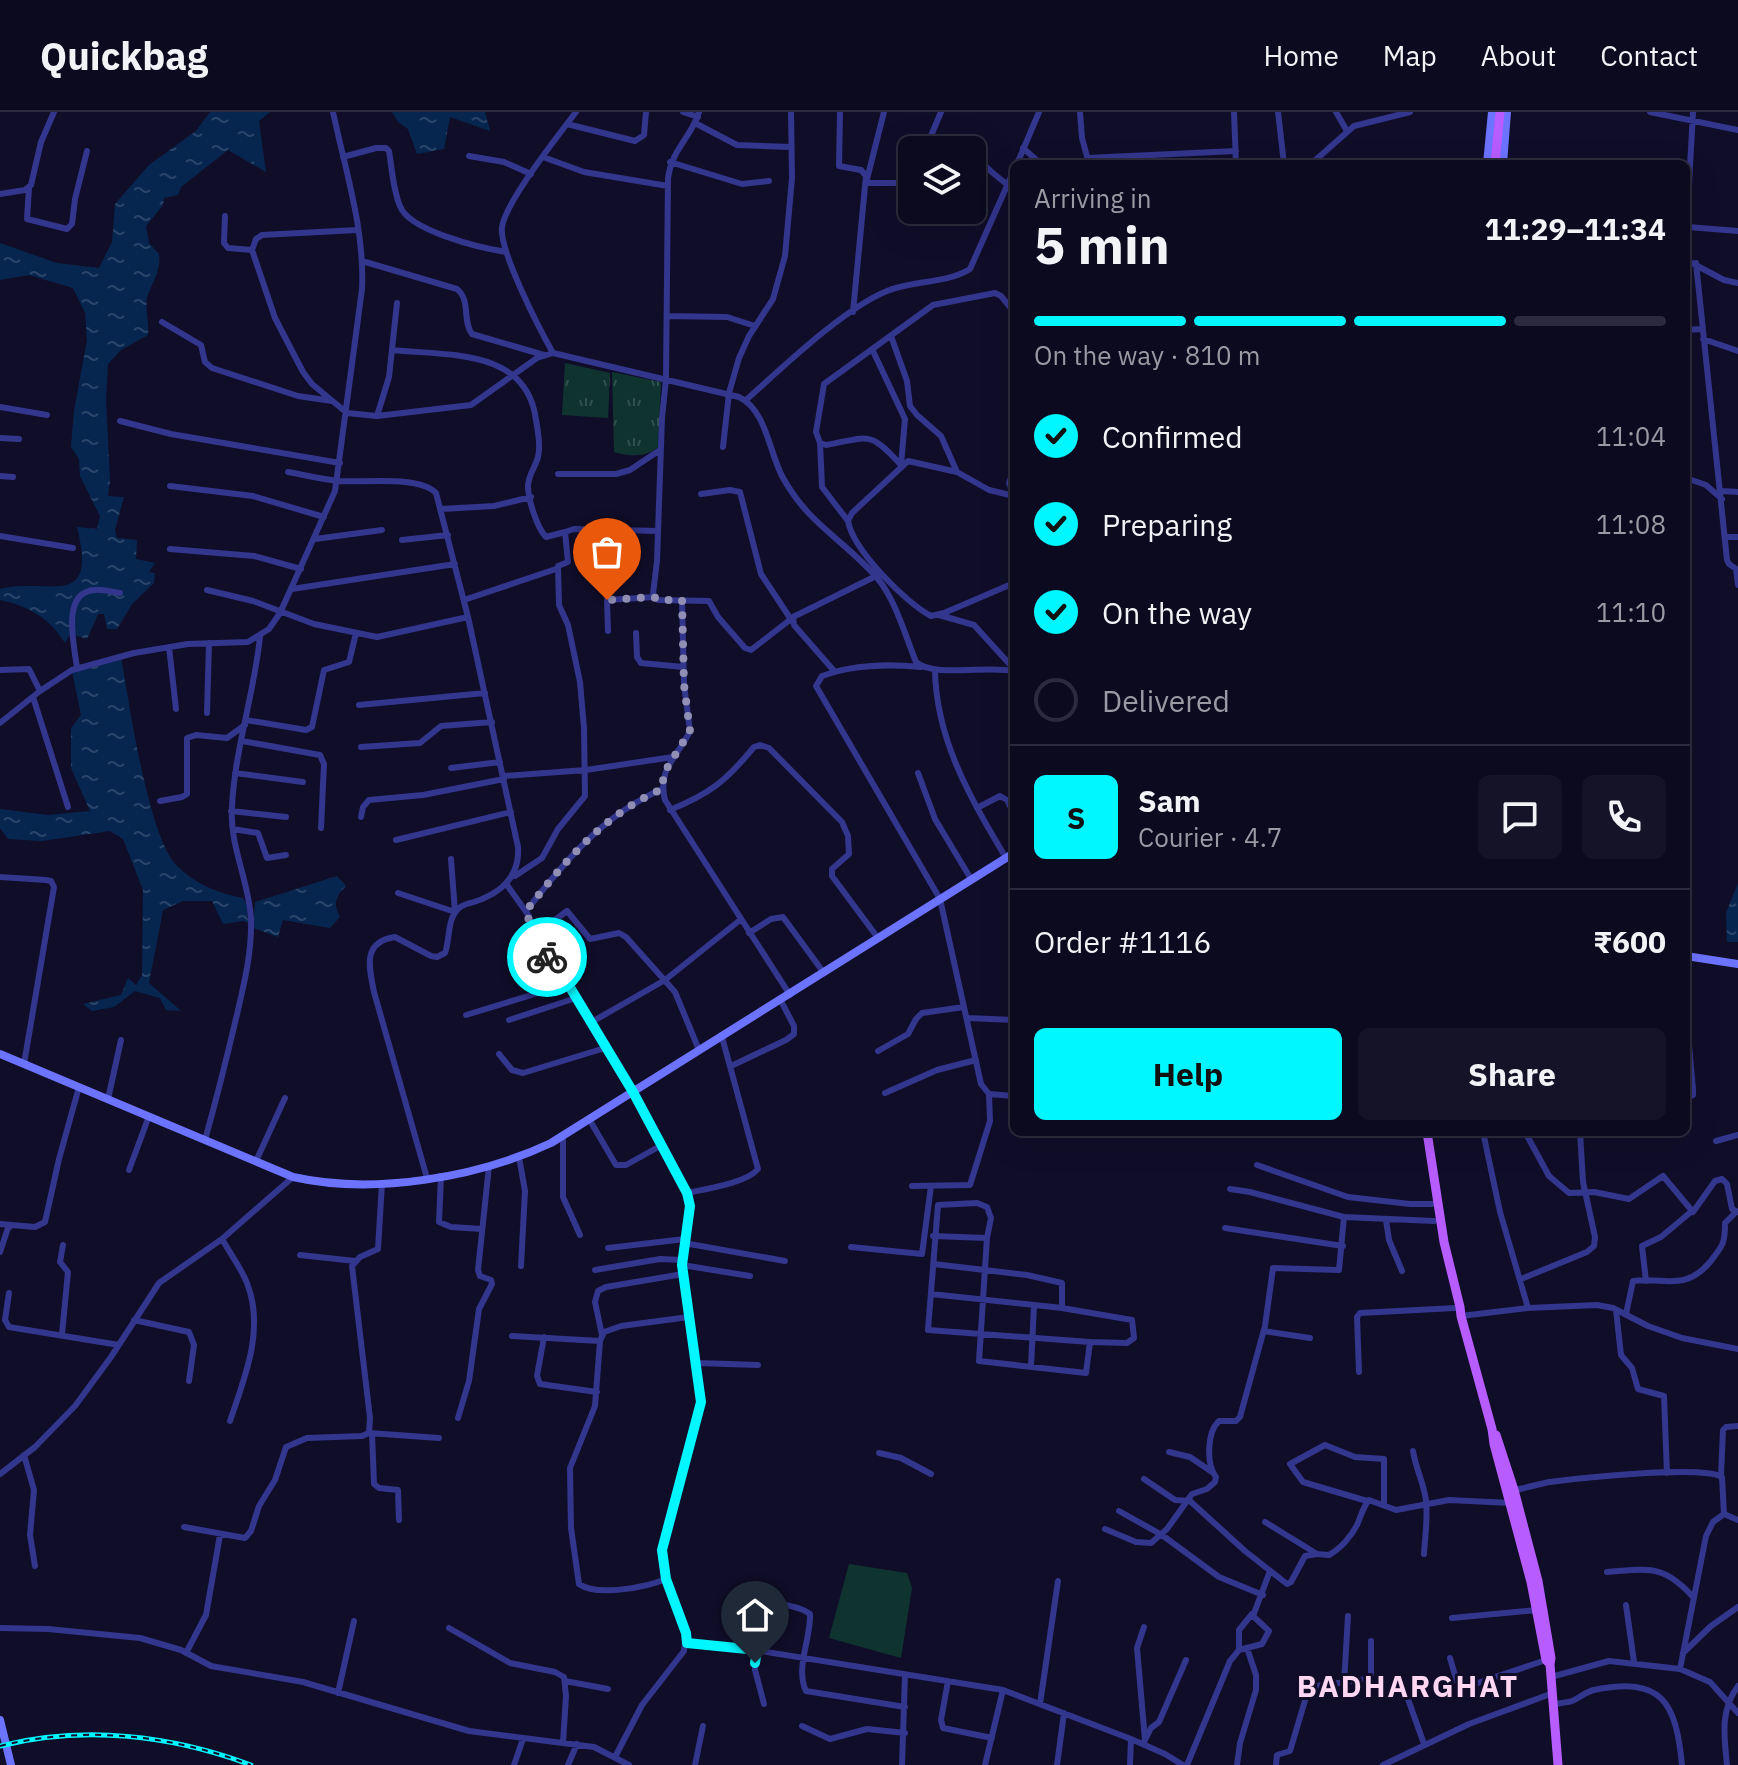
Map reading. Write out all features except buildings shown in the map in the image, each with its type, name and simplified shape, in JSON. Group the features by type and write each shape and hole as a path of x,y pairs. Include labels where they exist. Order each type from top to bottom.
{"main road":[{"path":"1495,160 1500,112"},
{"path":"1424,1136 1434,1221 1492,1429 1537,1610 1551,1677 1558,1765"},
{"path":"1425,1136 1458,1312"},
{"path":"1492,1429 1500,1444 1514,1490 1544,1609 1551,1658 1548,1662"}],"street":[{"path":"54,112 41,142 29,188 27,219 67,229 72,224 87,151"},
{"path":"0,723 40,691 77,669 169,647 248,642 269,629 280,613 315,539 337,481 362,289 357,230 333,112"},
{"path":"553,353 506,252 502,235 505,216 576,112"},
{"path":"567,124 635,141 644,135 646,112"},
{"path":"683,112 698,117 737,145 791,147"},
{"path":"723,447 729,393 743,347 773,299 776,279 785,256 792,178 791,112"},
{"path":"840,112 839,166 862,171 866,183"},
{"path":"853,312 866,183 884,112"},
{"path":"931,136 941,112"},
{"path":"1018,160 1039,112"},
{"path":"1080,112 1088,160"},
{"path":"1234,112 1236,160"},
{"path":"1278,112 1284,160"},
{"path":"1336,112 1347,131"},
{"path":"1315,160 1347,131 1366,121 1410,112"},
{"path":"1487,160 1492,112"},
{"path":"1503,160 1507,112"},
{"path":"1650,112 1692,116 1738,130"},
{"path":"1690,172 1692,116"},
{"path":"654,597 666,379 670,162 698,117"},
{"path":"343,157 386,148 399,205 406,215 466,244 506,252"},
{"path":"1023,148 1036,160"},
{"path":"1098,160 1236,151"},
{"path":"1159,160 1160,154"},
{"path":"469,156 504,162 531,174"},
{"path":"543,157 584,172 668,186"},
{"path":"670,162 742,184 769,181"},
{"path":"986,169 1008,185"},
{"path":"746,400 853,312 888,291 953,277 970,269 1010,181"},
{"path":"866,183 898,183"},
{"path":"0,194 29,188"},
{"path":"225,216 225,246 252,250"},
{"path":"1690,227 1738,231"},
{"path":"357,230 262,235 256,239 252,250 275,318 303,372 347,413 377,416 471,405 544,355 553,353 729,393 746,400 759,416 780,473 799,505 876,576 921,667"},
{"path":"362,261 457,289 464,298 466,326 472,334 544,355"},
{"path":"1690,261 1724,280 1738,283"},
{"path":"1696,263 1725,537 1729,564 1737,569 1738,585"},
{"path":"1010,307 995,293 933,305 824,384 816,432 820,443 822,487 882,574 926,613 974,625 1010,666"},
{"path":"377,416 387,386 397,303"},
{"path":"667,316 716,316 740,319 755,326"},
{"path":"162,322 201,345 205,362 212,368 298,396 332,401"},
{"path":"1690,330 1702,329"},
{"path":"891,336 907,381 910,406 941,436 957,472"},
{"path":"1703,339 1738,351"},
{"path":"872,349 905,419 901,465"},
{"path":"392,350 476,359 494,363 515,374 536,416 538,456 529,481 543,535 550,537 574,529 658,531"},
{"path":"0,407 47,415"},
{"path":"120,421 171,434 340,463"},
{"path":"0,438 19,439"},
{"path":"820,443 872,439 882,444 901,465"},
{"path":"558,474 616,474 630,470 660,450"},
{"path":"848,521 852,513 901,465 912,461 957,472 989,490 1010,494"},
{"path":"288,472 337,481 424,485 436,493 468,617 511,812 519,857 512,878 507,885 488,896 460,906 452,919 447,950 443,955 431,956 395,937 376,944 370,959 374,992 427,1178"},
{"path":"0,476 13,477"},
{"path":"1690,479 1722,495 1738,492"},
{"path":"170,486 253,496 324,517"},
{"path":"701,494 730,490 740,492 761,574 791,620 835,672"},
{"path":"441,509 494,506 531,497"},
{"path":"315,539 382,530"},
{"path":"464,600 556,569 568,562 565,532"},
{"path":"402,540 448,535"},
{"path":"0,536 73,548"},
{"path":"1725,537 1738,537"},
{"path":"170,549 254,556 301,569"},
{"path":"292,589 455,564"},
{"path":"512,878 542,858 558,829 584,799 586,770 580,682 568,625 559,607 556,569"},
{"path":"608,631 607,600 654,597 658,600 712,603 718,617 745,648 751,650 801,611 876,576"},
{"path":"939,615 1010,585"},
{"path":"207,590 253,601 280,613 383,637 468,617"},
{"path":"77,669 72,616 75,601 89,591 120,593"},
{"path":"682,600 683,667 690,731 664,773 662,789 670,810 790,995"},
{"path":"160,801 187,794 187,738 196,735 227,738 246,722 309,729 314,724 324,670 349,662 356,633"},
{"path":"636,633 637,657 641,663 683,667"},
{"path":"205,1140 229,1051 250,948 250,903 231,811 235,773 261,636"},
{"path":"207,713 209,643"},
{"path":"169,647 176,709"},
{"path":"977,1203 970,1185 990,1121 989,1094 981,1084 940,899 816,686 819,678 835,672 886,665 935,670 1010,670"},
{"path":"0,670 29,669 40,691"},
{"path":"0,1054 293,1177 332,1184 382,1183 441,1176 519,1157 563,1135 1010,856 977,808 958,773 936,699 935,670"},
{"path":"359,705 485,693"},
{"path":"33,697 68,807"},
{"path":"361,747 420,743 441,726 492,722"},
{"path":"242,741 320,755 324,764 321,828"},
{"path":"670,810 723,783 754,747 769,748 842,822 849,842 849,854 832,869 832,876 878,938"},
{"path":"361,817 363,807 369,800 423,795 503,778 673,757"},
{"path":"451,768 500,762"},
{"path":"235,773 303,782"},
{"path":"918,773 935,819 971,879"},
{"path":"526,911 590,837 623,809 662,789"},
{"path":"977,808 1000,796 1010,806"},
{"path":"231,811 286,817"},
{"path":"396,840 511,812"},
{"path":"233,829 258,833 267,858 286,855"},
{"path":"451,859 455,912"},
{"path":"0,877 46,880 51,881 54,887 24,1064"},
{"path":"507,885 526,911 539,947 568,984 633,1092 687,1193 690,1206 682,1262 701,1402 663,1542 663,1567 687,1643 642,1705 615,1757"},
{"path":"398,893 455,912"},
{"path":"533,936 567,911 590,939 619,933 626,937 665,980 682,1006 699,1050"},
{"path":"749,933 771,919 783,917 824,973"},
{"path":"590,1023 665,980 740,920"},
{"path":"1690,957 1738,964"},
{"path":"466,1015 568,984"},
{"path":"509,1020 576,998"},
{"path":"731,1066 794,1034 793,1022 781,1001"},
{"path":"878,1051 908,1034 922,1013 964,1007"},
{"path":"967,1018 1010,1020"},
{"path":"687,1193 744,1179 758,1169 722,1037"},
{"path":"108,1099 121,1040"},
{"path":"499,1054 512,1070 523,1073 605,1048"},
{"path":"885,1093 937,1070 976,1060"},
{"path":"1690,1062 1693,1092 1690,1095"},
{"path":"0,1224 35,1227 45,1222 79,1087"},
{"path":"989,1094 1010,1096"},
{"path":"256,1161 285,1098"},
{"path":"129,1170 149,1116"},
{"path":"589,1119 616,1165 626,1165 662,1145"},
{"path":"563,1135 563,1197 580,1235"},
{"path":"1716,1141 1738,1135"},
{"path":"1484,1136 1500,1212 1528,1308"},
{"path":"1527,1136 1549,1176 1571,1193 1586,1192 1631,1199 1663,1176 1692,1211"},
{"path":"1521,1279 1587,1252 1594,1246 1580,1136"},
{"path":"519,1157 525,1191 521,1266"},
{"path":"1257,1165 1340,1195 1432,1204"},
{"path":"458,1418 469,1381 479,1309 492,1284 491,1280 479,1273 489,1166"},
{"path":"441,1176 439,1222 451,1227 482,1229"},
{"path":"0,1474 75,1406 159,1283 222,1239 293,1177"},
{"path":"1626,1314 1631,1283 1636,1280 1646,1281 1672,1282 1697,1275 1722,1247 1726,1237 1725,1223 1737,1212 1732,1209 1726,1182 1721,1179 1715,1181 1695,1211 1661,1237 1642,1246 1646,1281"},
{"path":"300,1255 355,1261 378,1249 382,1183"},
{"path":"912,1186 970,1185"},
{"path":"851,1247 922,1254 931,1186"},
{"path":"1230,1189 1344,1217 1434,1221"},
{"path":"931,1294 983,1300 1034,1306 1062,1308 1132,1320 1134,1338 1127,1343 1090,1342 1033,1336 980,1333 928,1330 931,1294 934,1264 933,1236 938,1205 977,1203 987,1207 991,1218 987,1238 983,1300 980,1333 979,1361 1086,1373 1090,1342"},
{"path":"1212,1472 1212,1429 1219,1421 1236,1421 1240,1417 1264,1331 1273,1268 1337,1272 1341,1263 1344,1217"},
{"path":"1386,1220 1389,1240 1402,1271"},
{"path":"0,1252 8,1228 12,1225"},
{"path":"1225,1228 1343,1246"},
{"path":"933,1236 987,1238"},
{"path":"222,1239 246,1280 254,1317 254,1337 230,1421"},
{"path":"608,1248 684,1241 785,1261"},
{"path":"62,1334 68,1272 60,1262 63,1245"},
{"path":"595,1270 660,1259 750,1276"},
{"path":"355,1261 352,1273 364,1359 374,1484 379,1488 398,1490 399,1520"},
{"path":"934,1264 1027,1275 1062,1283 1062,1308"},
{"path":"666,1579 630,1589 588,1588 579,1584 571,1528 570,1468 593,1412 597,1392 601,1338 595,1302 598,1291 683,1274"},
{"path":"9,1293 5,1320 9,1327 119,1345"},
{"path":"1359,1372 1357,1317 1360,1313 1597,1305 1682,1338 1738,1349"},
{"path":"1031,1366 1034,1306"},
{"path":"1616,1310 1620,1351 1634,1371 1638,1389 1664,1396 1667,1473"},
{"path":"512,1336 601,1338 612,1327 689,1317"},
{"path":"134,1320 189,1332 194,1345 189,1381"},
{"path":"1264,1331 1310,1338"},
{"path":"544,1337 537,1376 540,1384 597,1392"},
{"path":"697,1363 758,1365"},
{"path":"1724,1514 1721,1475 1723,1430 1738,1426"},
{"path":"184,1527 243,1539 249,1535 259,1506 275,1480 283,1453 290,1444 307,1438 370,1433 439,1438"},
{"path":"1384,1504 1384,1459 1355,1457 1325,1445 1290,1464 1303,1482 1384,1504 1389,1509 1456,1500 1511,1503"},
{"path":"1413,1451 1426,1503 1424,1554"},
{"path":"1105,1529 1113,1534 1151,1543 1162,1535 1194,1492 1213,1485 1216,1477 1212,1472 1190,1457 1169,1452"},
{"path":"879,1453 901,1458 931,1474"},
{"path":"24,1455 34,1490 30,1535 35,1566"},
{"path":"1514,1490 1546,1483 1667,1473 1721,1475"},
{"path":"1144,1479 1175,1500 1189,1500 1285,1583 1290,1583 1304,1558 1317,1554 1329,1555 1337,1550 1355,1529 1367,1501"},
{"path":"1119,1511 1162,1535 1219,1577 1263,1595"},
{"path":"1724,1514 1738,1520"},
{"path":"1680,1669 1706,1536 1713,1522 1724,1514"},
{"path":"1265,1522 1317,1554"},
{"path":"183,1651 206,1615 220,1535"},
{"path":"1607,1572 1635,1570 1664,1573 1677,1579 1694,1598"},
{"path":"1237,1765 1240,1743 1256,1690 1256,1675 1243,1649 1239,1630 1263,1595 1270,1571"},
{"path":"1040,1704 1058,1581"},
{"path":"756,1601 806,1610 810,1614 803,1658 806,1691 905,1707"},
{"path":"1626,1605 1634,1662"},
{"path":"1683,1653 1738,1607"},
{"path":"1452,1618 1537,1610"},
{"path":"687,1643 757,1650 1003,1690 1144,1742 1185,1765 1230,1661 1243,1649 1262,1644 1269,1634 1253,1613"},
{"path":"1344,1683 1348,1616"},
{"path":"338,1693 354,1621"},
{"path":"1144,1627 1137,1648 1144,1742"},
{"path":"0,1628 121,1635 183,1651 211,1666 291,1679 469,1731 594,1747 629,1765"},
{"path":"449,1628 510,1663 560,1674 565,1681 563,1743"},
{"path":"1276,1765 1277,1755 1290,1751 1309,1687 1369,1677 1371,1641"},
{"path":"757,1650 755,1670 764,1704"},
{"path":"1450,1658 1457,1682 1463,1688 1548,1662"},
{"path":"1144,1742 1151,1728 1159,1722 1186,1660"},
{"path":"1551,1677 1598,1663 1634,1662 1680,1669 1704,1678 1728,1699 1738,1713"},
{"path":"902,1765 905,1675"},
{"path":"565,1681 608,1689"},
{"path":"948,1681 941,1720 943,1728 992,1738"},
{"path":"1383,1765 1424,1744 1553,1699 1571,1702 1594,1690 1638,1686 1648,1688 1666,1704 1674,1719 1682,1765"},
{"path":"1727,1765 1723,1726 1728,1699 1738,1686"},
{"path":"985,1765 1003,1690"},
{"path":"1408,1699 1424,1744"},
{"path":"1057,1765 1064,1713"},
{"path":"0,1720 11,1765"},
{"path":"695,1765 703,1726"},
{"path":"802,1726 822,1738 830,1739 867,1729 905,1733"},
{"path":"514,1765 523,1739"},
{"path":"1130,1765 1131,1739"},
{"path":"568,1765 577,1744"}],"green space":[{"path":"565,363 610,373 608,418 562,415"},
{"path":"612,372 661,382 658,447 653,451 637,455 614,452"},
{"path":"849,1564 907,1573 912,1588 901,1658 829,1638"}],"water":[{"path":"210,112 270,112 259,121 266,172 228,150 181,187 178,195 164,198 163,205 146,226 149,243 159,254 158,271 147,297 148,335 121,350 108,364 108,496 124,497 115,530 117,538 137,540 136,559 155,563 149,572 155,573 154,583 132,604 117,629 107,629 104,614 98,614 87,639 70,634 65,643 37,614 0,600 0,589 51,587 75,581 81,571 82,554 77,527 97,529 100,516 80,476 79,459 71,447 87,340 85,313 73,288 29,275 0,280 0,243 57,263 99,268 112,242 115,204 149,165 196,131"},
{"path":"392,112 485,112 490,131 450,117 444,149 417,154 408,129 398,122"},
{"path":"121,657 141,767 157,827 167,850 177,866 191,878 243,898 247,906 248,923 223,924 212,901 183,901 163,910 149,983 181,1011 166,1010 160,998 135,991 114,1007 92,1011 83,1004 121,995 128,978 136,985 142,975 143,890 123,839 110,831 42,841 8,839 0,828 0,809 48,815 90,811 71,768 71,728 81,715 72,671"},
{"path":"337,876 346,886 336,901 340,917 330,928 283,920 278,937 253,928 255,902"},
{"path":"1738,883 1738,942 1727,942 1726,913"}],"railway":[{"path":"0,1746 63,1736 127,1736 190,1746 251,1765"}],"way so far":[{"path":"547,957 536,943 526,911 590,837 623,809 662,789 664,773 690,731 684,685 682,600 616,597 607,600"}],"district":[{"name":"BADHARGHAT","path":"1408,1685"}],"route":[{"path":"547,957 568,984 633,1092 687,1193 690,1206 682,1265 701,1402 663,1542 663,1567 687,1643 757,1650 755,1663"}]}
